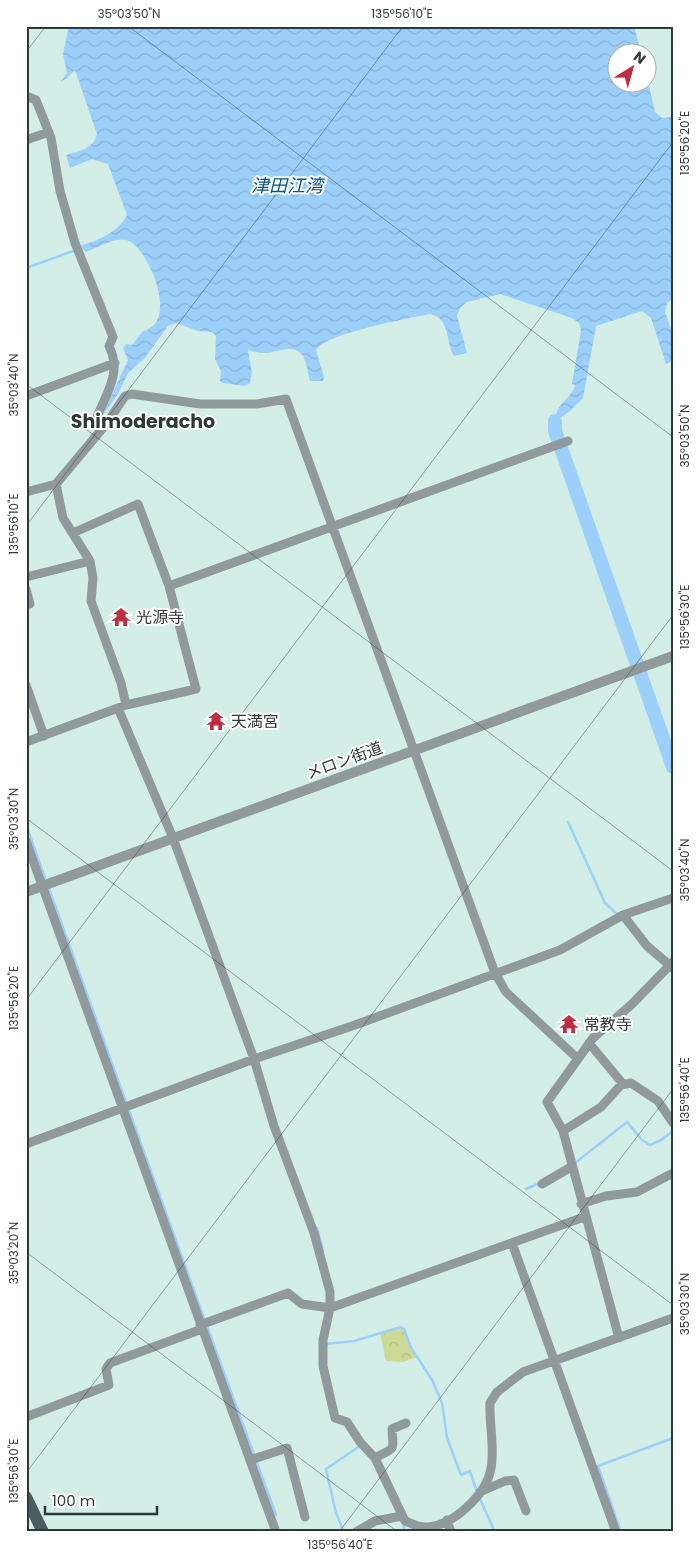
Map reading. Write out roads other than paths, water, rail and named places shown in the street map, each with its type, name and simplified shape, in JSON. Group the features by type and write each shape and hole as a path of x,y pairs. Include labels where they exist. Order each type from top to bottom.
{"main road":[{"path":"26,1498 43,1532"}],"street":[{"path":"26,96 36,100 49,132 60,191 75,243 113,337 109,346 115,363 114,377 97,417 103,426"},
{"path":"26,140 49,132"},
{"path":"26,396 115,363"},
{"path":"26,492 56,484 125,396 132,394 200,404 258,404 286,399 495,973 506,992 577,1058"},
{"path":"169,586 568,441"},
{"path":"56,484 63,518 90,561 93,578 91,601 121,683 122,706 173,838 254,1059 274,1126 314,1233 330,1292 330,1308 323,1340 323,1366 335,1418 346,1422 360,1442 375,1458 409,1528 428,1528 447,1520 464,1508 479,1492 488,1478 492,1463 489,1420 492,1398 507,1383 523,1372 673,1318"},
{"path":"26,742 122,706 196,689 169,586 138,504 74,533"},
{"path":"26,576 90,561"},
{"path":"26,589 30,604"},
{"name":"メロン街道","path":"26,892 673,656"},
{"path":"26,685 44,736"},
{"path":"26,841 46,885 203,1325 253,1459 276,1532"},
{"path":"26,1144 254,1059 355,1025 560,950 624,916 673,898"},
{"path":"619,1338 584,1217 563,1131 547,1102 577,1058 600,1030 631,1005 671,965 647,946 624,916"},
{"path":"589,1043 624,1084"},
{"path":"563,1131 601,1107 624,1084 631,1083 658,1101 673,1123"},
{"path":"542,1184 571,1167"},
{"path":"581,1204 606,1196 637,1192 673,1173"},
{"path":"26,1417 109,1384 106,1369 110,1363 288,1293 302,1304 330,1308 584,1217"},
{"path":"512,1243 616,1532"},
{"path":"375,1458 392,1449 395,1443 392,1429 406,1423"},
{"path":"253,1459 287,1448 305,1517"},
{"path":"479,1492 505,1481 514,1480 526,1511"},
{"path":"356,1532 375,1521 402,1516"},
{"path":"447,1520 451,1532"}],"water":[{"name":"津田江湾","path":"69,26 634,26 638,42 606,42 606,92 650,92 655,112 662,118 673,117 673,299 667,303 665,312 673,335 673,361 666,364 651,318 642,311 596,326 583,398 569,412 555,421 560,406 570,395 575,385 572,384 581,331 579,323 572,318 500,294 467,302 460,308 457,316 467,353 454,356 444,325 436,316 429,314 350,332 323,344 316,350 324,377 323,381 310,381 301,353 296,350 286,349 269,353 248,350 252,371 249,384 244,386 223,383 220,381 221,371 215,359 216,336 212,332 198,331 176,323 168,326 144,359 128,373 118,394 101,418 128,360 123,348 126,344 132,345 143,331 154,325 159,313 160,299 150,267 134,244 126,240 116,240 86,252 79,246 113,231 127,215 108,164 92,159 70,168 66,155 81,151 89,146 97,134 75,70 66,79 61,81 67,73 63,54"}],"waterway":[{"path":"26,268 73,251"},
{"path":"555,421 555,431 673,767"},
{"path":"568,822 605,903 618,915"},
{"path":"26,825 46,881"},
{"path":"48,886 205,1321"},
{"path":"575,1163 627,1122 642,1140 650,1145 673,1131"},
{"path":"526,1189 540,1183"},
{"path":"317,1228 323,1251"},
{"path":"207,1326 276,1515"},
{"path":"326,1344 354,1341 401,1327 404,1329 410,1346 432,1380 442,1403 447,1438 461,1475 470,1471 477,1492"},
{"path":"621,1532 598,1466 673,1438"},
{"path":"344,1532 336,1513 326,1469 360,1446"},
{"path":"479,1497 495,1532"},
{"path":"403,1523 405,1532"}],"place":[{"name":"光源寺","path":"121,617"},
{"name":"天満宮","path":"216,721"},
{"name":"常教寺","path":"569,1024"}],"district":[{"name":"Shimoderacho","path":"143,421"}]}
